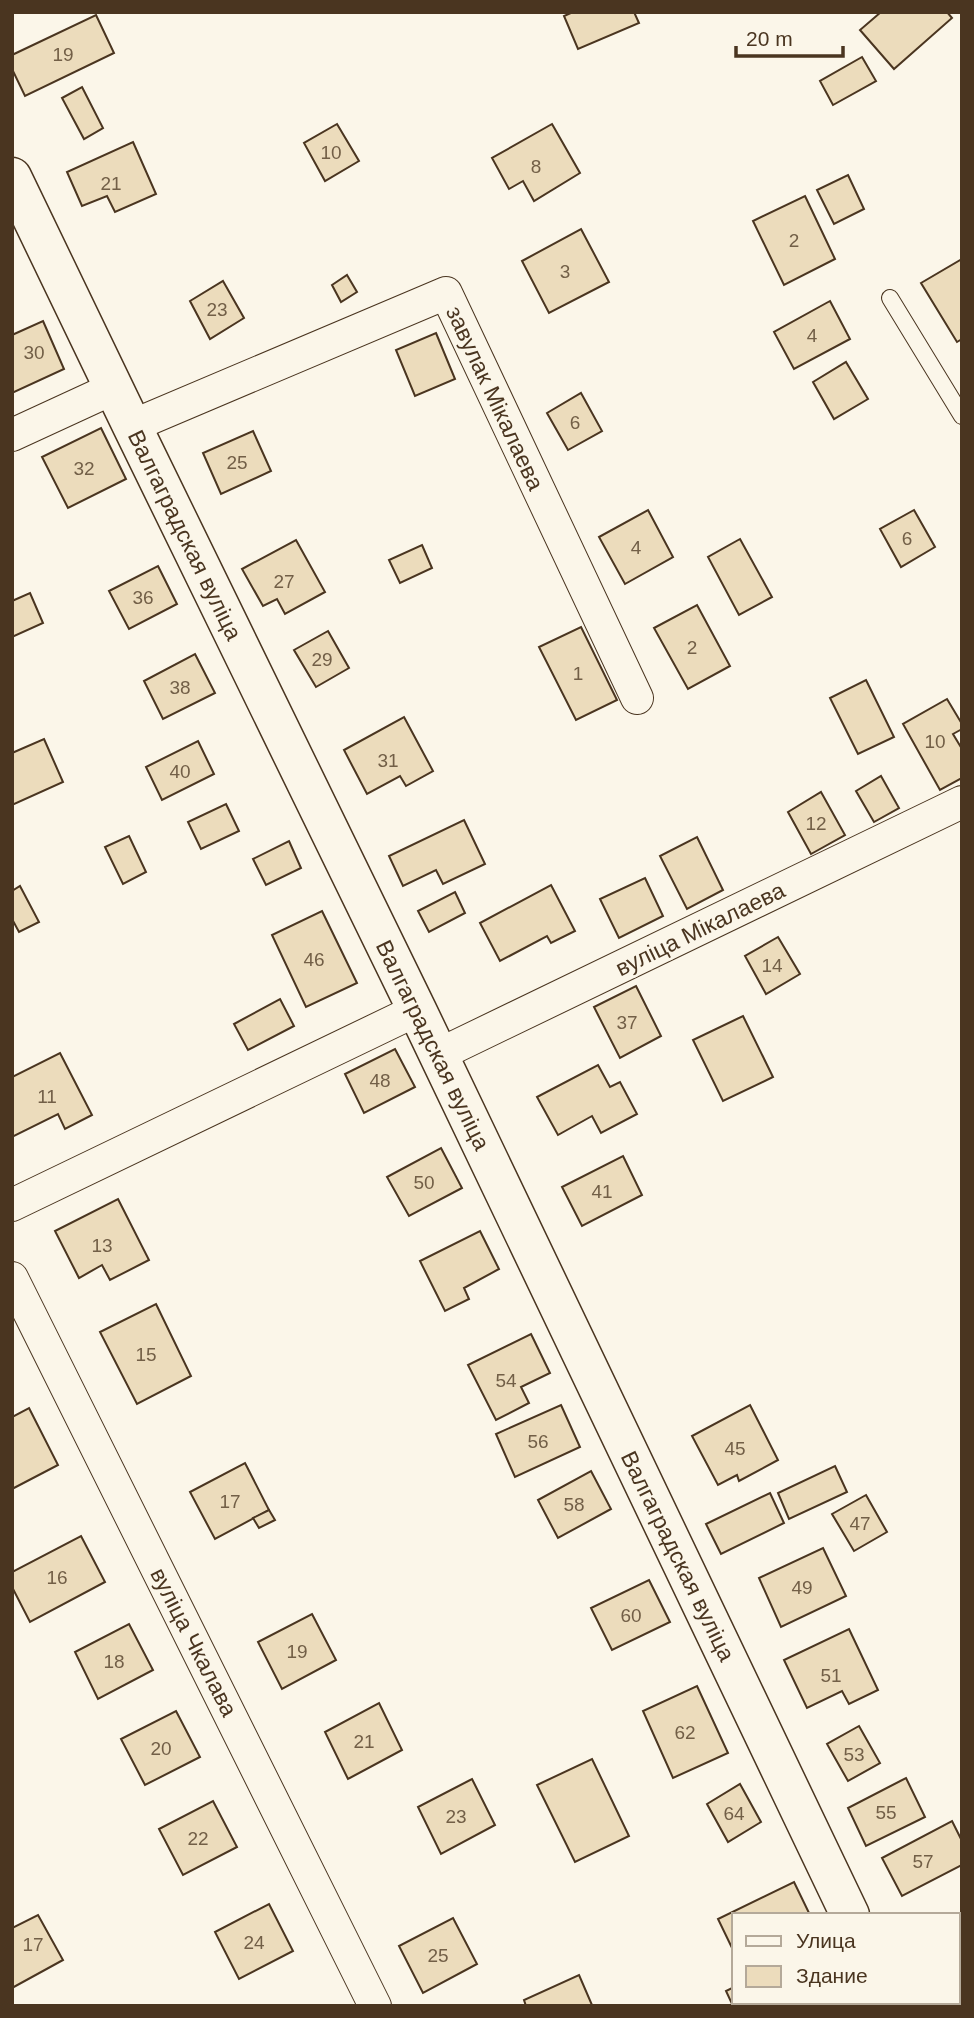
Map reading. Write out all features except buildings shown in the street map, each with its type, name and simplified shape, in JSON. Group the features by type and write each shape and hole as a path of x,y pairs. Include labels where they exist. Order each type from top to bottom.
{"street":[{"name":"Валгаградская вуліца","path":"12,177 417,1010 849,1913"},
{"name":"завулак Мікалаева","path":"132,426 446,293 637,698"},
{"path":"12,435 114,388"},
{"name":"вуліца Мікалаева","path":"438,1055 962,802"},
{"path":"12,1205 417,1010"},
{"name":"вуліца Чкалава","path":"12,1278 375,2006"}],"lane":[{"path":"890,298 962,416"}]}
